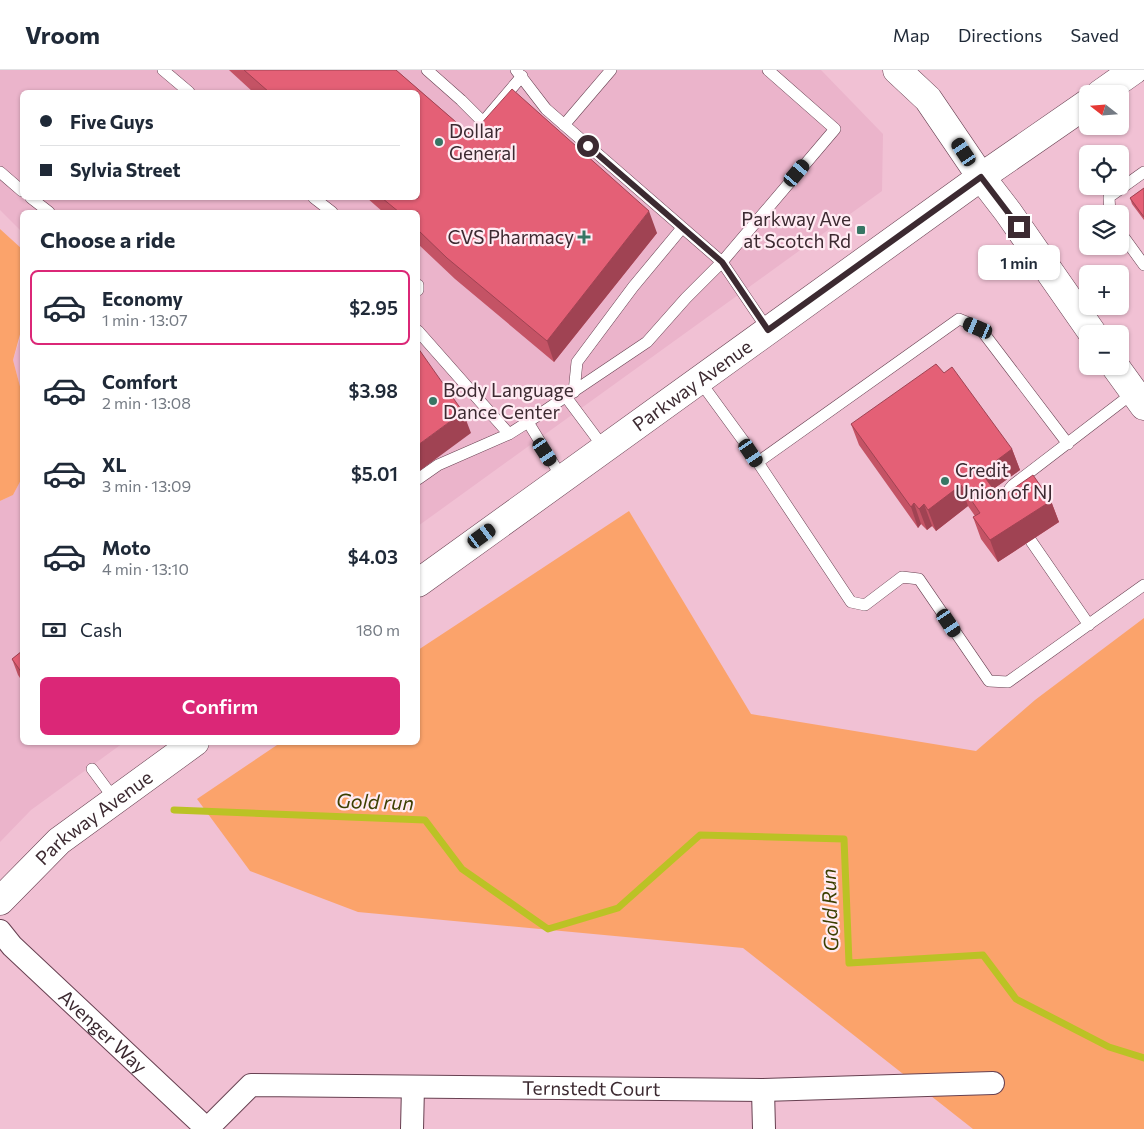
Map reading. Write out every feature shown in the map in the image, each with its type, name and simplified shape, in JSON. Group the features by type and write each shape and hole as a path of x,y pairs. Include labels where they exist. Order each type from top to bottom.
{"main road":[{"path":"897,70 928,99 1087,325"},
{"path":"1113,85 1134,70"},
{"name":"Parkway Avenue","path":"420,582 981,177 1079,109"},
{"path":"1121,375 1139,400"},
{"name":"Parkway Avenue","path":"9,889 59,841 191,745"}],"street":[{"name":"Avenger Way","path":"0,931 12,946 207,1129"},
{"name":"Ternstedt Court","path":"207,1129 251,1085 763,1090 993,1083"},
{"path":"412,1129 413,1087"},
{"path":"763,1090 764,1129"}],"lane":[{"path":"163,70 187,90"},
{"path":"427,70 483,122 519,73 546,109 722,262 768,330"},
{"path":"564,125 611,70"},
{"path":"420,478 438,465 509,434 647,342 686,298 722,262 835,129 768,70"},
{"path":"0,172 20,188"},
{"path":"1109,205 1109,198 1144,172"},
{"path":"34,200 46,210"},
{"path":"317,200 329,210"},
{"path":"604,448 570,395 577,362 682,228"},
{"path":"1129,244 1144,265"},
{"path":"758,462 960,319 978,328 1068,444"},
{"path":"420,333 509,434"},
{"path":"699,380 758,462 851,602 865,605 902,577 919,579 989,681 1008,682 1144,586"},
{"path":"1013,515 1006,501 1008,490 1068,444 1139,400"},
{"path":"528,422 562,478"},
{"path":"1031,541 1089,624"},
{"path":"92,769 115,800"}],"shaded area":[{"path":"0,70 821,70 883,134 882,191 420,525 420,210 20,210 20,230 0,210"},
{"path":"0,229 20,247 20,334 13,360 20,386 20,482 13,495 0,501"},
{"path":"20,338 20,386 13,360"},
{"path":"20,482 20,745 120,745 31,810 0,842 0,501 13,495"},
{"path":"629,511 751,714 976,751 1035,700 1144,618 1144,1129 973,1129 743,948 358,912 250,871 197,799 277,745 420,745 420,649"}],"building":[{"path":"244,70 396,70 419,90 267,90"},
{"path":"512,89 649,211 547,341 447,258 420,232 420,210 397,210 384,200 420,200 420,91 471,135"},
{"path":"1144,188 1144,217 1130,198"},
{"path":"420,351 463,412 420,444"},
{"name":"Credit Union of NJ","path":"936,364 944,373 952,367 1012,449 981,472 1000,498 1033,475 1051,501 990,540 973,517 980,513 961,485 928,510 924,504 919,509 914,503 911,507 851,424"},
{"path":"20,653 20,670 12,659"}],"waterway":[{"name":"Gold Run","path":"174,810 425,820 462,869 548,929 618,908 700,835 844,839 849,963 983,955 1016,999 1109,1047 1144,1058"}],"place":[{"name":"Dollar General","path":"439,142"},
{"name":"Parkway Ave at Scotch Rd","path":"861,230"},
{"name":"CVS Pharmacy","path":"584,237"},
{"name":"Body Language Dance Center","path":"433,401"},
{"name":"Credit Union of NJ","path":"945,481"}],"route":[{"path":"588,146 722,262 768,330 981,177 1019,227"}],"water label":[{"name":"Gold run","path":"375,802"}]}
